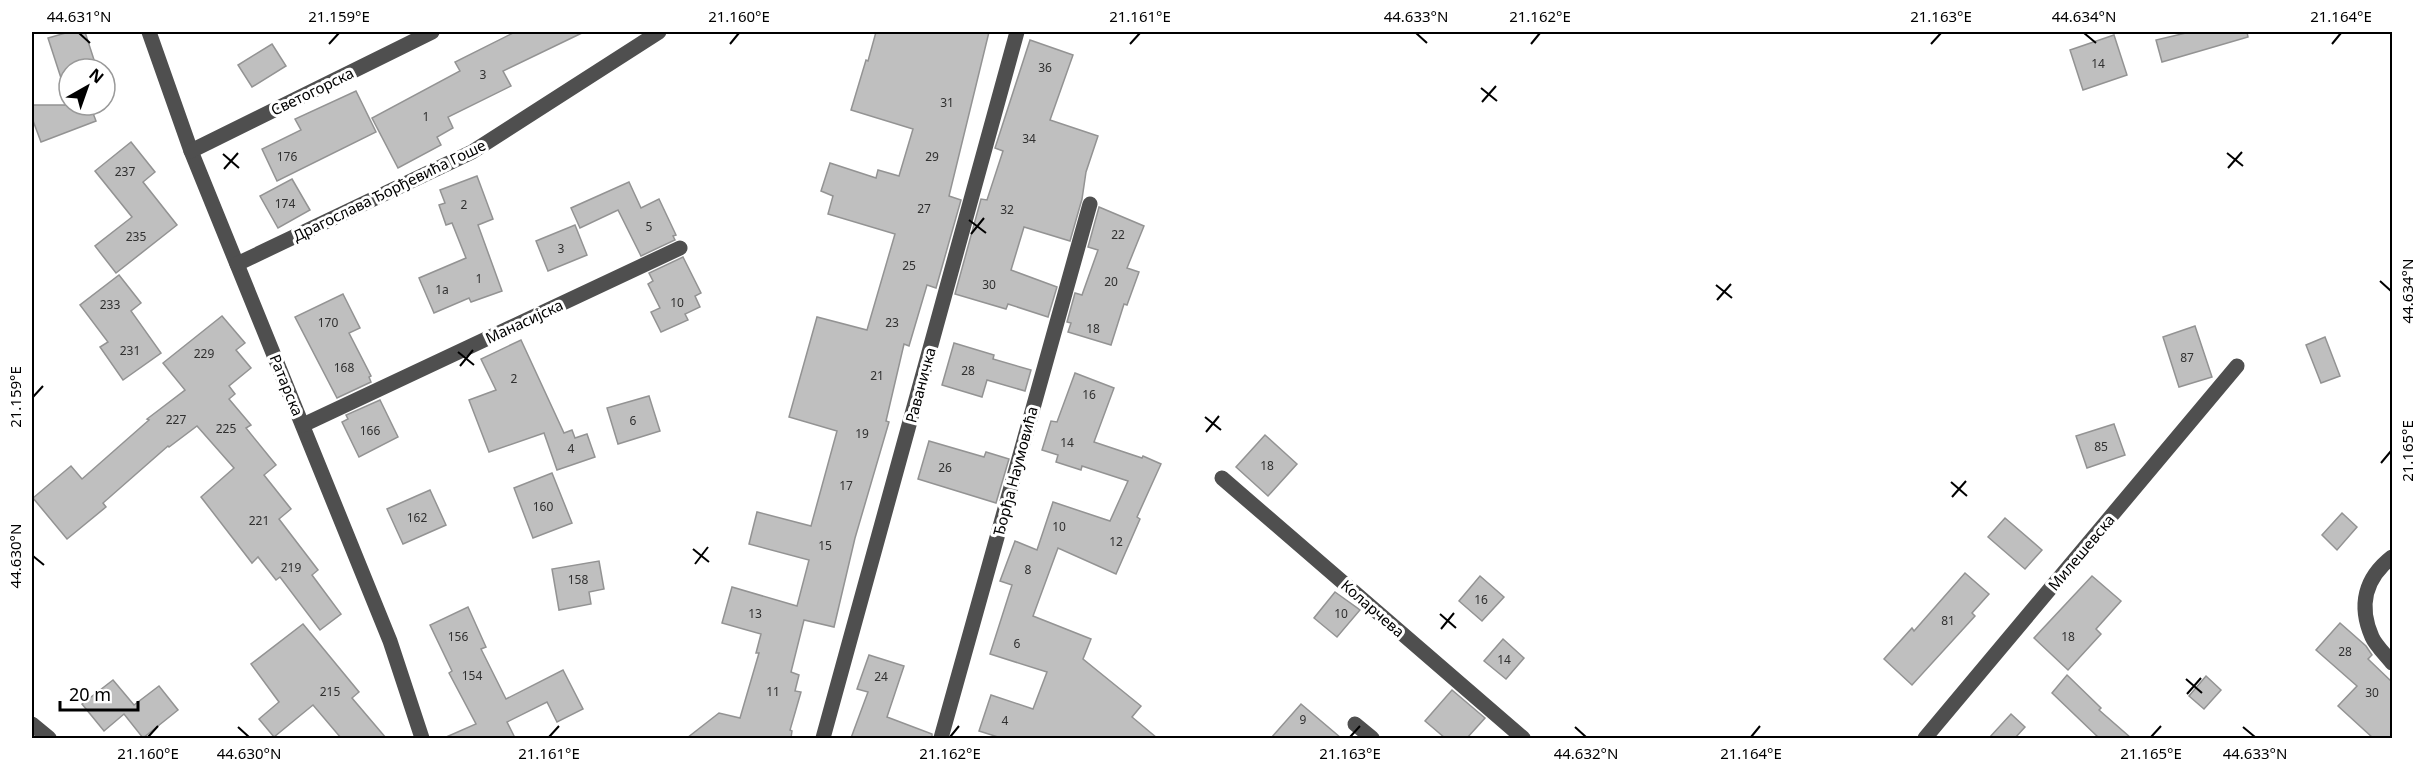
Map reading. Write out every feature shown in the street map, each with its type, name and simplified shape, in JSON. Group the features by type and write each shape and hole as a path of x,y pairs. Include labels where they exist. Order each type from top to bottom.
{"street":[{"name":"Ратарска","path":"149,32 191,151 390,641 422,738"},
{"name":"Светогорска","path":"191,151 432,32"},
{"name":"Драгослава Ђорђевића Гоше","path":"237,264 472,152 659,32"},
{"name":"Раваничка","path":"823,738 1017,32"},
{"name":"Ђорђа Наумовића","path":"941,738 1089,204"},
{"name":"Манасијска","path":"303,425 680,248"},
{"name":"Милешевска","path":"1925,738 2237,366"},
{"name":"Коларчева","path":"1222,478 1523,738"},
{"path":"2392,557 2366,588 2364,608 2372,638 2392,663"},
{"path":"32,724 49,738"},
{"path":"1355,724 1372,738"}],"building":[{"path":"69,32 85,32 93,57 57,57 57,66 48,38"},
{"path":"515,32 584,32 503,71 511,86 448,117 453,128 437,137 441,145 398,168 372,118 460,71 455,62"},
{"path":"876,32 989,32 949,196 961,200 936,288 927,285 909,346 904,344 886,421 889,422 855,538 834,627 804,620 791,672 799,675 795,691 801,692 790,730 792,731 791,738 687,738 719,713 740,718 759,653 756,653 761,634 722,623 732,587 797,606 809,560 749,544 757,512 811,526 837,431 789,417 817,317 867,330 895,234 828,214 833,196 821,191 830,163 876,178 878,170 899,176 913,129 851,110"},
{"path":"2190,32 2247,32 2248,37 2162,62 2156,40"},
{"path":"2114,35 2127,75 2083,90 2070,50"},
{"path":"1030,40 1073,55 1050,120 1098,136 1086,172 1082,199 1070,241 1024,227 1011,270 1057,287 1048,317 1008,304 1006,309 955,294 981,199 987,200 1003,151 995,148"},
{"path":"272,44 286,66 252,87 238,65"},
{"path":"356,91 376,132 277,181 262,149 301,130 295,119"},
{"path":"32,105 57,105 57,117 94,117 96,121 41,142 32,118"},
{"path":"131,142 155,172 143,182 177,225 116,273 95,246 132,217 95,171"},
{"path":"477,176 493,219 478,225 502,291 471,302 469,298 434,313 419,278 466,258 452,223 446,225 439,205 445,203 440,190"},
{"path":"292,179 310,210 278,228 260,196"},
{"path":"629,182 641,208 659,199 676,235 673,236 675,240 641,256 618,210 580,228 571,208"},
{"path":"1099,207 1144,226 1127,268 1139,272 1127,305 1124,304 1111,345 1068,332 1071,323 1067,322 1075,293 1082,295 1098,250 1088,247"},
{"path":"575,225 587,255 548,271 536,241"},
{"path":"683,257 701,293 695,296 700,307 685,314 688,320 661,332 651,312 660,308 648,284 653,281 649,273"},
{"path":"119,275 141,303 131,311 161,353 123,380 100,347 108,342 80,305"},
{"path":"343,294 360,328 349,333 371,376 369,377 371,382 337,398 295,317"},
{"path":"222,316 245,343 236,350 251,368 229,386 235,394 229,399 251,425 246,428 276,465 264,475 291,509 279,519 318,570 312,575 341,614 320,630 280,577 276,580 258,557 252,563 201,497 234,468 197,426 168,446 103,503 106,507 67,539 33,498 71,466 82,479 149,420 147,419 185,390 163,363"},
{"path":"2195,326 2212,377 2179,387 2163,337"},
{"path":"2325,337 2340,376 2321,383 2306,345"},
{"path":"521,340 564,433 572,430 575,438 587,434 595,457 557,470 544,433 489,452 469,400 496,390 481,359"},
{"path":"954,343 994,355 993,359 1031,370 1025,391 987,380 982,397 942,385"},
{"path":"1075,373 1114,388 1094,442 1142,458 1143,456 1161,464 1137,517 1140,519 1116,574 1058,548 1033,616 1091,639 1083,659 1141,706 1132,717 1157,738 1001,738 979,731 991,695 1033,709 1047,672 990,654 1012,585 1000,581 1015,541 1037,550 1053,502 1110,521 1128,481 1082,466 1081,470 1056,462 1058,455 1042,450 1051,421 1057,422"},
{"path":"649,396 660,431 618,444 607,408"},
{"path":"380,400 398,437 359,457 342,422 348,419 346,415"},
{"path":"2114,424 2125,455 2087,468 2076,436"},
{"path":"1265,435 1297,464 1268,496 1236,467"},
{"path":"929,441 984,457 986,452 1009,459 996,503 918,479"},
{"path":"552,473 572,523 533,538 514,488"},
{"path":"430,490 446,525 403,544 387,509"},
{"path":"2342,513 2357,527 2337,550 2322,535"},
{"path":"2005,518 2042,550 2025,569 1988,537"},
{"path":"599,561 604,589 589,592 591,604 559,610 552,569"},
{"path":"1965,573 1989,594 1972,613 1975,616 1912,685 1884,659 1912,628 1914,631"},
{"path":"1480,576 1504,597 1482,621 1459,601"},
{"path":"2092,576 2121,601 2096,629 2101,634 2068,670 2034,638"},
{"path":"1335,592 1360,610 1337,637 1314,618"},
{"path":"468,607 486,647 481,649 506,699 563,670 583,709 557,722 547,702 507,722 515,738 444,738 476,724 449,673 452,671 430,625"},
{"path":"2340,623 2366,646 2372,655 2368,659 2392,682 2392,738 2373,738 2338,706 2357,686 2316,650"},
{"path":"303,624 359,692 352,698 386,738 341,738 313,705 274,737 259,719 279,702 251,664"},
{"path":"1503,639 1524,658 1506,679 1484,661"},
{"path":"869,655 904,666 887,717 932,734 932,738 851,738 868,692 857,689"},
{"path":"2067,675 2101,708 2099,710 2131,738 2099,738 2052,693"},
{"path":"2206,676 2221,690 2204,709 2189,696"},
{"path":"113,680 134,705 159,686 178,710 143,738 124,714 104,731 82,704"},
{"path":"1452,690 1485,718 1467,738 1445,738 1425,721"},
{"path":"1301,704 1341,738 1271,738"},
{"path":"2011,714 2025,727 2015,738 1989,738"}]}
